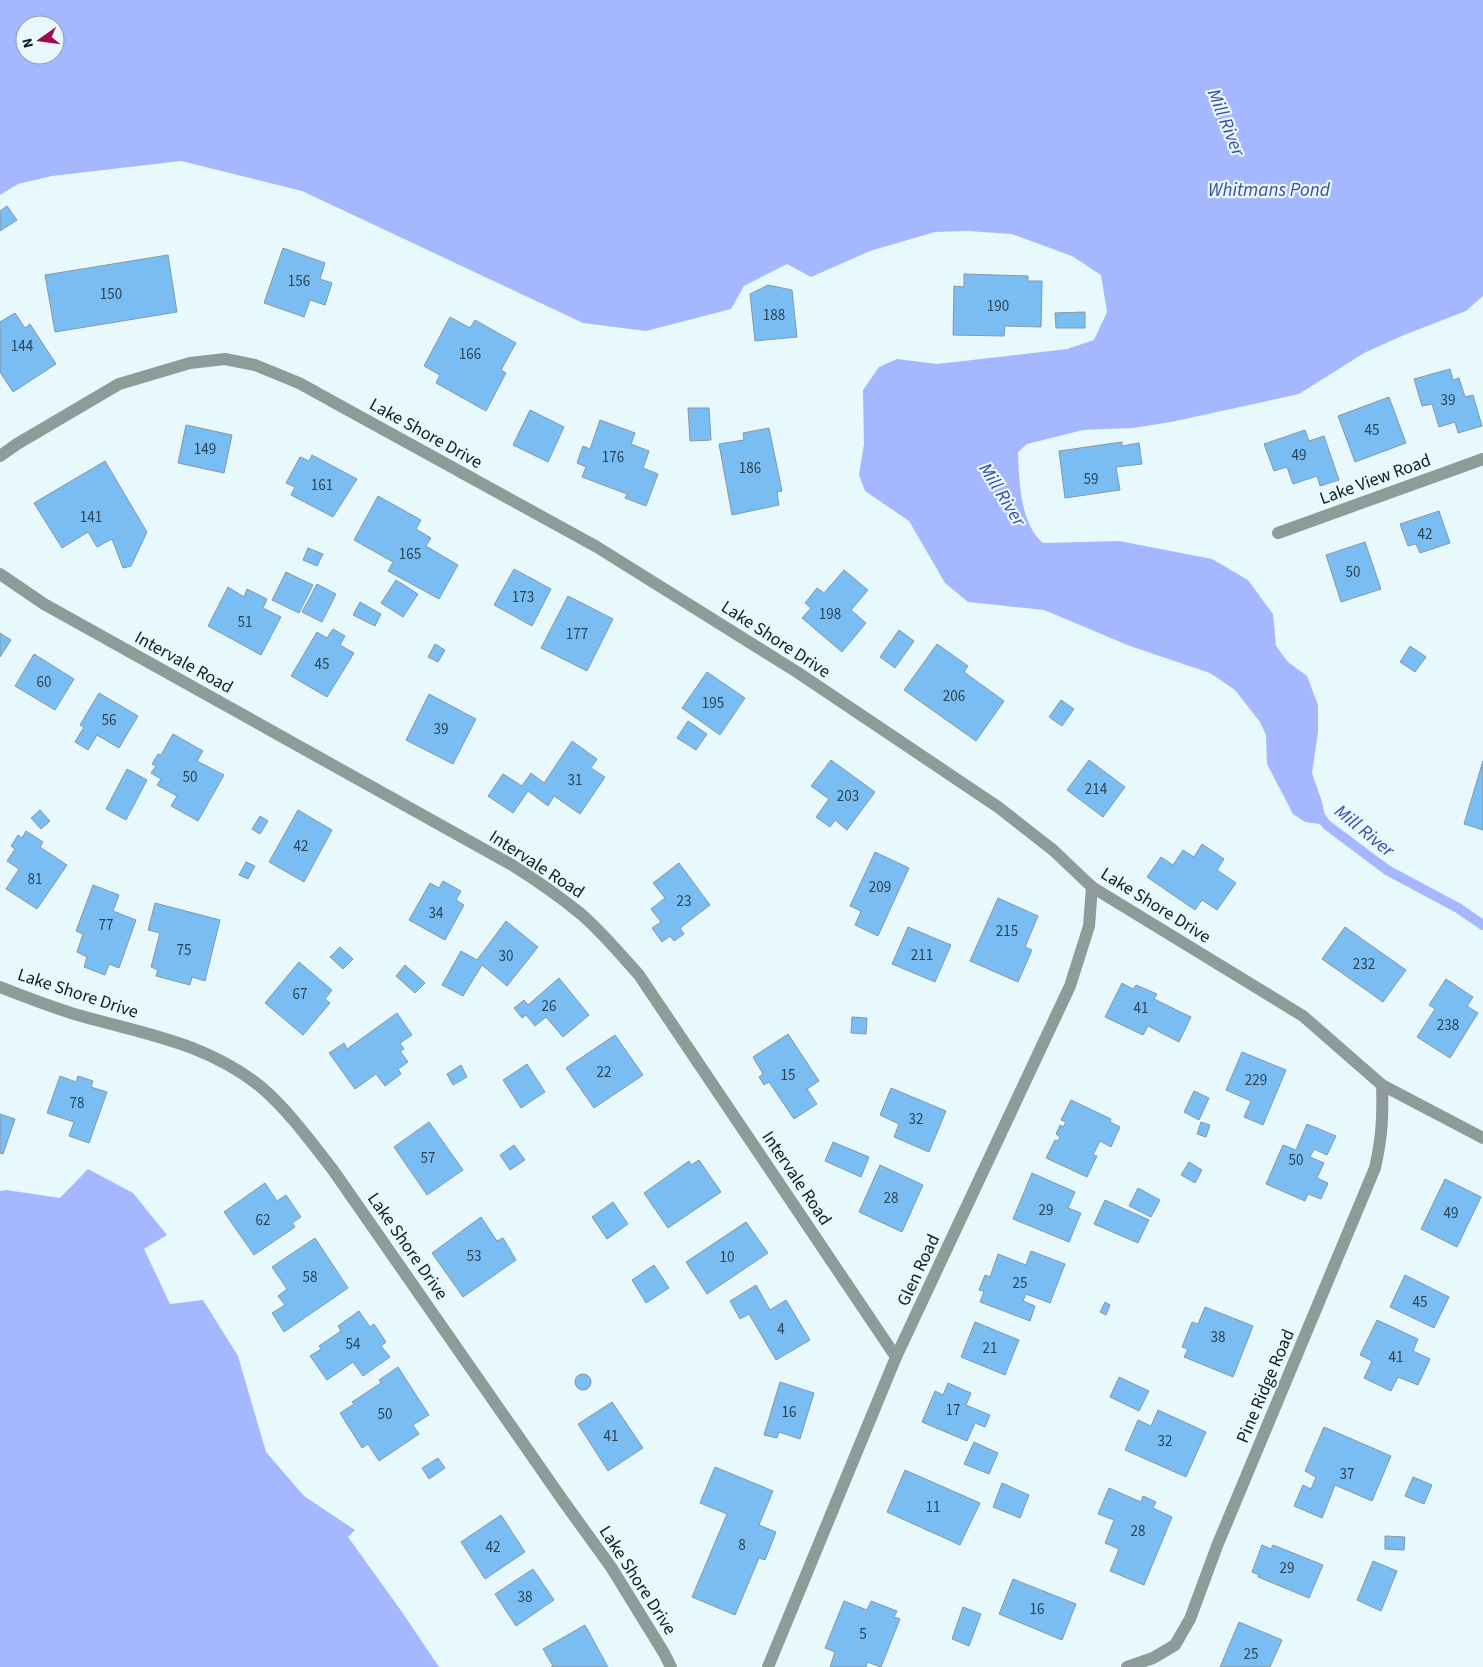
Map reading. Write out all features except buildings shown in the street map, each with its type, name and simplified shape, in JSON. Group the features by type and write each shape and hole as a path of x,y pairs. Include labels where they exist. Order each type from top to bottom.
{"street":[{"name":"Lake Shore Drive","path":"0,456 119,384 163,370 199,362 225,359 255,365 299,383 596,547 797,672 998,807 1053,850 1092,887 1303,1016 1382,1085 1483,1138"},
{"name":"Lake View Road","path":"1278,533 1483,459"},
{"name":"Intervale Road","path":"0,574 44,604 512,865 547,887 582,915 638,975 896,1357"},
{"name":"Glen Road","path":"768,1667 896,1357 1070,986 1089,926 1092,887"},
{"name":"Lake Shore Drive","path":"0,987 72,1013 183,1043 222,1061 261,1087 293,1119 333,1170 611,1567 671,1667"},
{"name":"Pine Ridge Road","path":"1127,1667 1153,1658 1175,1645 1190,1619 1217,1546 1374,1168 1381,1140 1383,1115 1382,1085"}],"water":[{"name":"Whitmans Pond","path":"0,0 1483,0 1483,296 1466,311 1364,353 1299,394 1171,422 1133,428 1083,430 1027,444 1018,452 1020,488 1025,513 1035,535 1043,543 1119,541 1212,559 1248,580 1273,614 1276,646 1288,662 1307,676 1318,705 1318,732 1312,773 1322,802 1327,825 1305,822 1293,814 1267,764 1266,735 1260,722 1235,690 1210,673 1130,646 1044,610 968,602 945,583 909,521 865,491 859,475 864,444 863,390 879,367 897,359 937,364 1067,349 1094,340 1107,312 1101,275 1072,256 1012,234 967,231 935,232 870,251 811,277 787,264 744,286 731,309 646,331 583,323 302,191 181,161 52,176 18,184 0,195"},
{"path":"88,1169 133,1193 167,1235 144,1249 170,1304 203,1300 238,1356 266,1452 304,1496 355,1530 348,1537 439,1667 0,1667 0,1191 6,1190 60,1198"}],"waterway":[{"name":"Mill River","path":"1319,815 1327,825 1387,870 1458,908 1483,925"}]}
